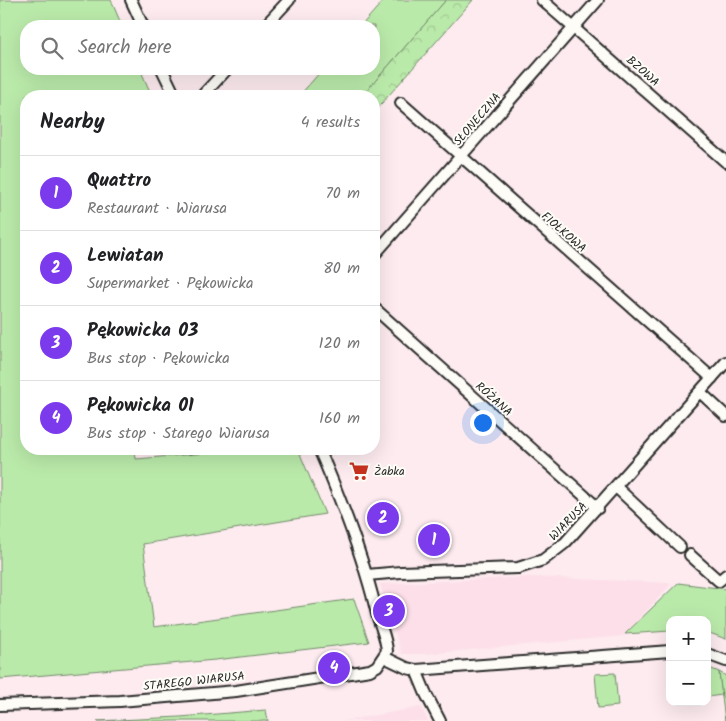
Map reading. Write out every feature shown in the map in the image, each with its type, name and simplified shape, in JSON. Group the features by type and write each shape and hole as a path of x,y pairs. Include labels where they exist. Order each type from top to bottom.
{"street":[{"path":"131,0 140,20"},
{"name":"BZOWA","path":"542,0 726,162"},
{"name":"SŁONECZNA","path":"380,248 598,0"},
{"path":"270,20 287,1"},
{"path":"165,75 172,90"},
{"path":"208,90 221,75"},
{"name":"FIOŁKOWA","path":"401,103 712,378"},
{"name":"RÓŻANA","path":"380,313 598,508"},
{"name":"WIARUSA","path":"368,575 401,572 509,569 527,566 543,560 558,550 598,508 726,362"},
{"path":"700,392 726,416"},
{"path":"322,455 354,533 368,575 386,643 387,651 384,657 407,668 428,670 666,651"},
{"path":"616,487 680,547"},
{"path":"690,555 719,581 726,575"},
{"path":"711,655 726,661"},
{"name":"STAREGO WIARUSA","path":"0,705 120,701 236,691 370,670 377,666 384,657"},
{"path":"416,670 440,721"}],"shaded area":[{"path":"531,577 672,583 623,636 425,654 402,654 380,584"},
{"path":"421,707 428,721 344,721"}],"green space":[{"path":"0,0 111,0 119,20 20,20 20,75 143,75 149,90 20,90 20,455 136,455 136,459 184,455 300,455 325,514 143,544 154,627 354,599 369,642 215,660 0,679"},
{"path":"384,0 446,0 367,90 304,90 318,75 380,75 380,20 366,20"},
{"path":"446,0 473,0 380,105 380,90 367,90"},
{"path":"678,583 726,589 726,639 711,633 711,616 666,616 666,631 625,634"},
{"path":"711,669 719,672 722,695 711,696"},
{"path":"719,672 726,676 726,721 725,721"},
{"path":"615,673 618,706 598,708 595,674"},
{"path":"266,710 268,721 97,721 180,717"}],"place":[{"name":"Żabka","path":"359,471"},
{"name":"Lewiatan","path":"383,518"},
{"name":"Quattro","path":"434,540"},
{"name":"Pękowicka 03","path":"389,611"},
{"name":"Pękowicka 01","path":"334,668"}]}
